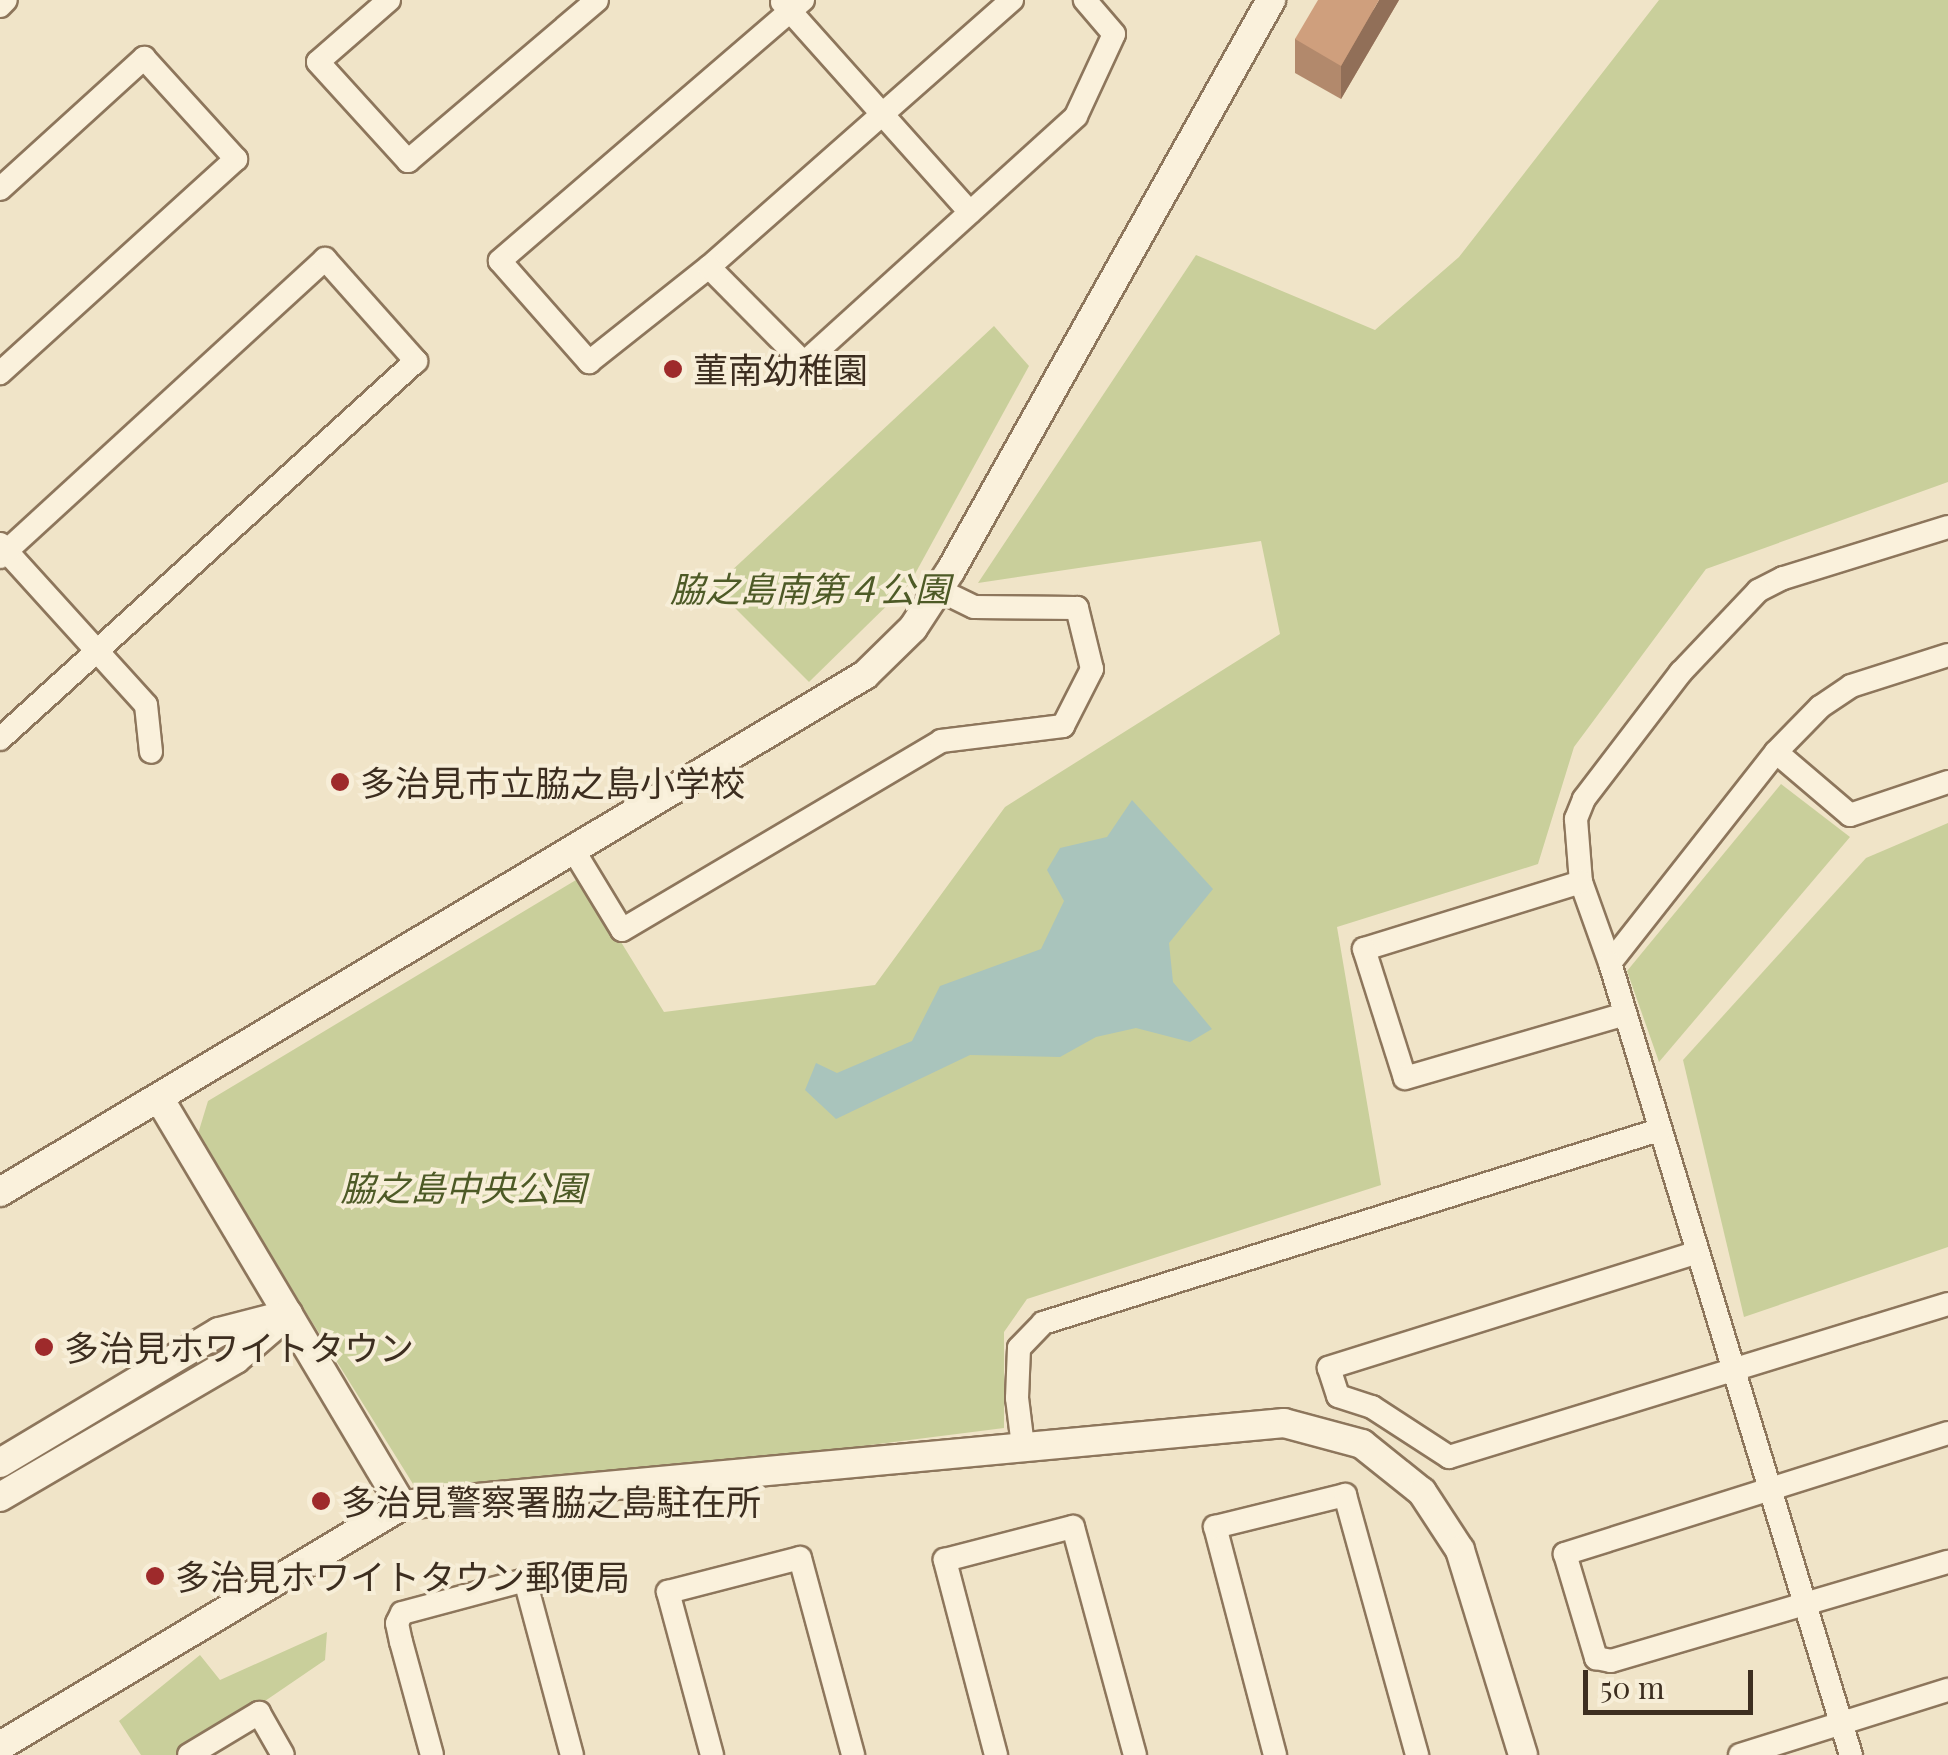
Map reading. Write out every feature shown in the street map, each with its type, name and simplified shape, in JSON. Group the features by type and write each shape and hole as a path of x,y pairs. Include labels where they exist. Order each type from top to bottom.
{"street":[{"path":"0,6 6,0"},
{"path":"389,0 318,62 408,161 597,0"},
{"path":"970,212 882,113 791,4 500,261 589,362 709,267 882,113 1012,0"},
{"path":"709,267 804,363 1076,116 1114,34 1085,0"},
{"path":"0,1192 864,674 913,628 938,590 1271,0"},
{"path":"0,189 144,58 236,159 0,373"},
{"path":"0,740 98,651 416,361 325,260 2,551 98,651 146,705 151,752"},
{"path":"1850,1755 1622,1014 1610,963 1580,882 1576,819 1584,799 1681,672 1758,591 1783,578 1948,527"},
{"path":"574,851 622,930 919,751 968,734 1063,726 1092,669 1077,608 974,607 938,590"},
{"path":"1610,963 1776,752 1820,707 1851,686 1948,654"},
{"path":"1776,752 1850,815 1948,782"},
{"path":"1580,882 1364,950 1385,1018 1405,1078 1622,1014"},
{"path":"159,1098 402,1505"},
{"path":"1023,1446 1017,1398 1019,1348 1043,1323 1659,1130"},
{"path":"1695,1253 1329,1368 1338,1396 1372,1408 1449,1457 1948,1304"},
{"path":"0,1463 219,1332 288,1314"},
{"path":"0,1497 236,1359 288,1314"},
{"path":"0,1746 402,1505 1284,1424 1362,1444 1422,1492 1460,1550 1523,1755"},
{"path":"1948,1433 1565,1554 1596,1658 1611,1660 1948,1562"},
{"path":"1274,1755 1216,1528 1345,1495 1416,1755"},
{"path":"996,1755 945,1560 1074,1526 1135,1755"},
{"path":"712,1755 668,1592 800,1558 853,1755"},
{"path":"432,1755 397,1622 402,1613 524,1580 572,1755"},
{"path":"1740,1755 1948,1690"},
{"path":"189,1755 259,1714 282,1755"}],"green space":[{"name":"脇之島中央公園","path":"1659,0 1948,0 1948,482 1706,569 1574,747 1538,864 1337,927 1381,1185 1027,1299 1004,1332 1004,1428 438,1500 418,1492 197,1137 208,1101 581,877 664,1012 875,985 1005,807 1280,634 1261,541 978,583 1196,255 1375,330 1459,257"},
{"name":"脇之島南第４公園","path":"994,326 1029,366 910,583 809,682 714,587"},
{"path":"1781,784 1850,837 1659,1062 1627,971"},
{"path":"1948,823 1948,1247 1744,1317 1683,1060 1866,858"},
{"path":"327,1632 325,1660 186,1755 141,1755 119,1721 200,1655 220,1680"}],"water":[{"path":"1132,800 1213,889 1169,943 1173,982 1212,1029 1190,1042 1136,1028 1096,1037 1060,1057 970,1055 836,1119 805,1090 816,1063 837,1073 912,1041 940,986 1041,949 1064,901 1047,870 1060,848 1107,837"}],"building":[{"path":"1318,0 1379,0 1341,66 1295,39"}],"place":[{"name":"菫南幼稚園","path":"673,369"},
{"name":"多治見市立脇之島小学校","path":"340,782"},
{"name":"多治見ホワイトタウン","path":"44,1347"},
{"name":"多治見警察署脇之島駐在所","path":"321,1501"},
{"name":"多治見ホワイトタウン郵便局","path":"155,1576"}]}
